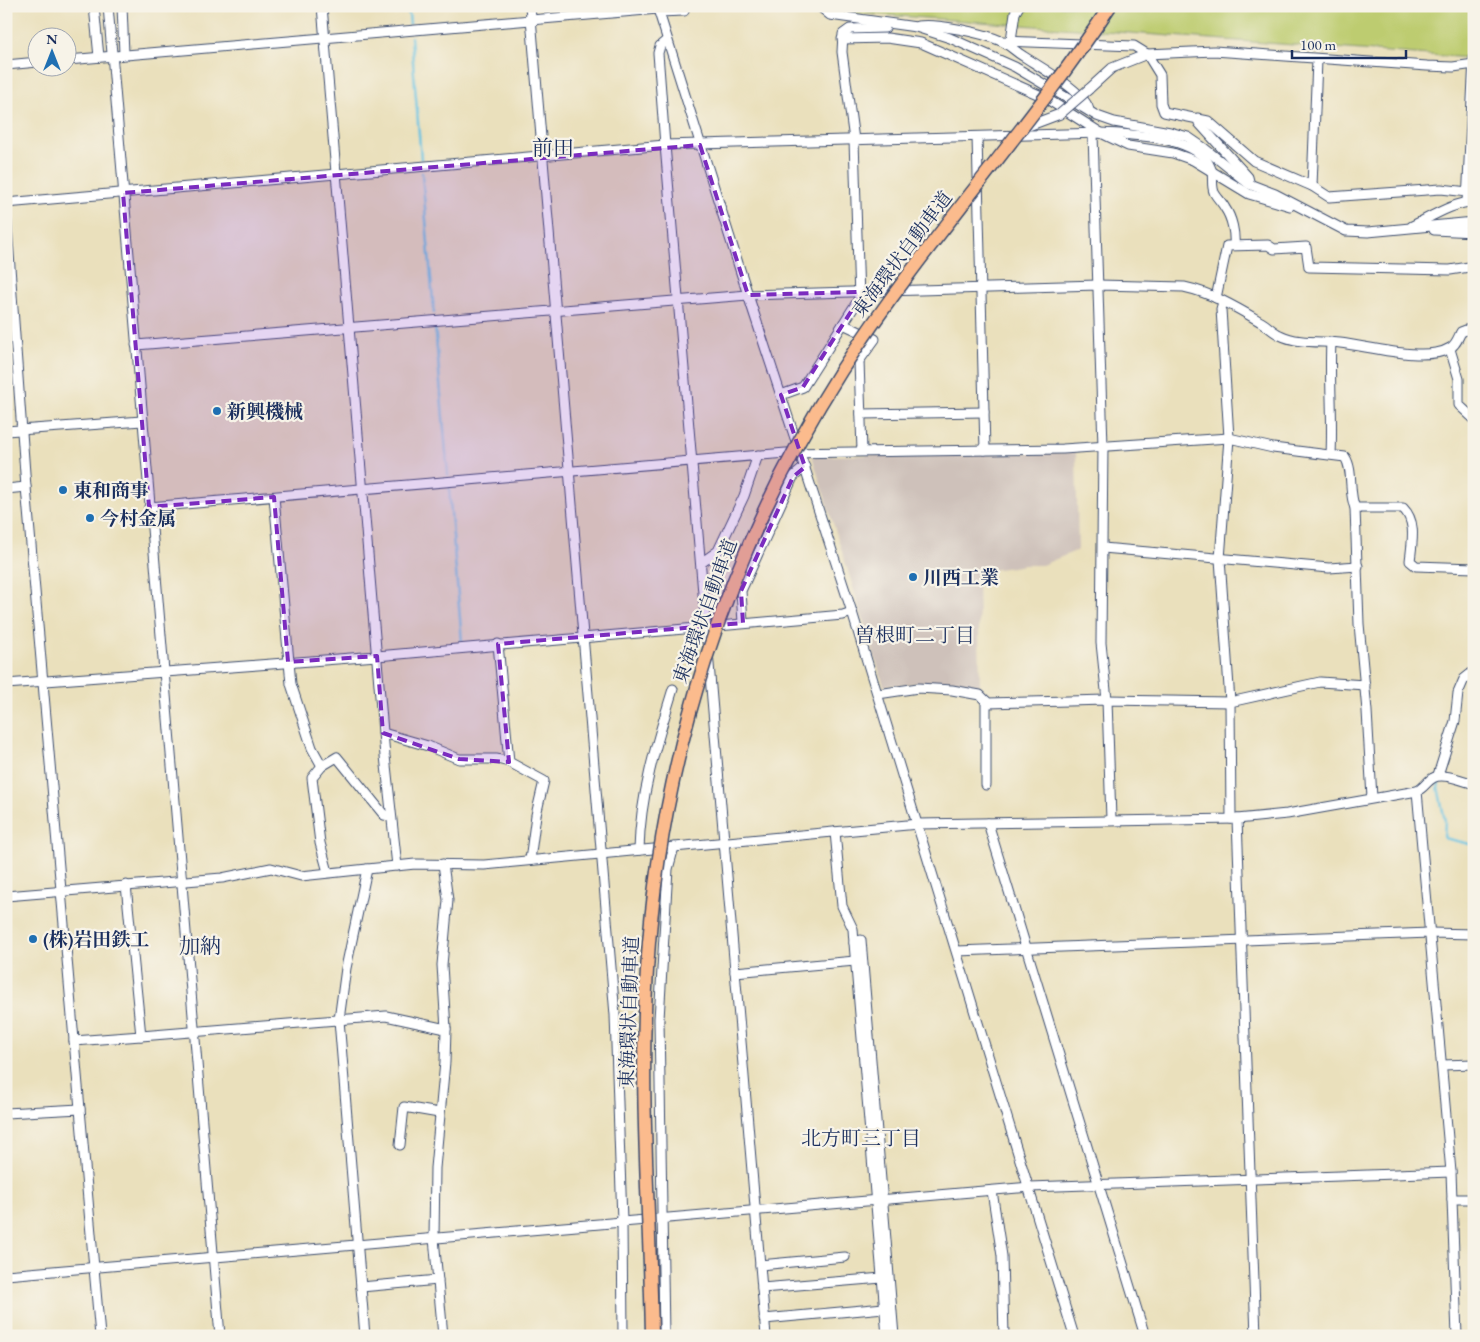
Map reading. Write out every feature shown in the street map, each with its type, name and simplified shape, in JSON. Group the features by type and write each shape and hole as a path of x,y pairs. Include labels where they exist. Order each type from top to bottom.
{"highway":[{"name":"東海環状自動車道","path":"652,1336 644,1044 647,970 664,823 678,756 715,630 767,504 801,438 840,372 883,309 1056,82 1110,6"}],"street":[{"path":"94,6 99,57"},
{"path":"108,6 220,1336"},
{"path":"122,6 124,54"},
{"path":"322,6 390,816 397,866"},
{"path":"530,6 615,1014 622,1221 623,1336"},
{"path":"78,59 658,9 684,11 684,6"},
{"path":"819,6 830,14 916,27 950,38 1014,67 1089,110 1114,122 1188,138 1204,148 1249,184 1275,194 1346,231 1474,222"},
{"path":"1011,40 1015,13 1019,6"},
{"path":"658,9 700,145 878,694 1074,1336"},
{"path":"916,27 929,24 1001,41 1134,46 1148,54 1160,75 1161,104 1164,112 1208,121 1254,161 1312,186 1329,197 1441,189 1470,198"},
{"path":"781,395 804,386 859,299 854,140 842,52 843,34 850,30 905,25"},
{"path":"842,39 887,38 921,43 1044,97 1097,133 1128,146 1174,153 1193,160 1249,194 1287,206 1297,207"},
{"path":"667,40 660,46 658,53 665,146 702,563 766,1336"},
{"path":"1001,41 1056,77 1083,98 1089,105 1089,110"},
{"path":"998,136 1060,114 1112,68 1148,54 1214,51 1317,60 1427,66 1474,64"},
{"path":"1470,198 1474,58"},
{"path":"1312,186 1317,60"},
{"path":"6,64 28,63"},
{"path":"1198,118 1199,123 1248,177 1249,184"},
{"path":"1097,133 1098,285 1103,446 1102,643 1107,700 1111,819"},
{"path":"6,203 665,146 1097,133 1169,135 1202,157 1211,167 1214,192 1227,210 1232,222 1234,245"},
{"path":"976,136 985,450"},
{"path":"1408,228 1470,198"},
{"path":"6,212 42,681 100,1336"},
{"path":"1430,226 1435,230 1474,232"},
{"path":"1256,1336 1230,702 1220,559 1229,438 1220,300 1227,246 1268,245 1274,248 1306,247 1309,267 1450,270 1474,264"},
{"path":"136,345 748,294 1098,285 1184,287 1204,292 1263,323 1278,335 1293,340 1331,342 1410,354 1450,349"},
{"path":"844,324 875,339 859,361 862,451"},
{"path":"1474,327 1461,332 1450,349 1459,379 1458,405 1474,419"},
{"path":"1331,342 1329,384 1332,412 1331,454"},
{"path":"861,414 984,412"},
{"path":"6,431 142,421"},
{"path":"149,507 800,452 985,450 1103,446 1229,438 1273,448 1345,456 1348,462 1351,500 1355,508 1359,624 1372,798"},
{"path":"702,563 718,551 744,496 758,455"},
{"path":"744,623 741,591 793,477 805,467"},
{"path":"6,488 26,487"},
{"path":"274,497 291,684 312,748 322,766"},
{"path":"1355,508 1402,508 1409,514 1413,530 1410,561 1416,566 1474,568"},
{"path":"1103,548 1328,568 1358,566"},
{"path":"6,684 377,656 582,636 843,615 852,612"},
{"path":"498,644 509,762"},
{"path":"6,896 222,878 272,868 301,876 397,866 484,865 918,824 1111,819 1234,819 1287,814 1372,798 1417,792 1424,788 1431,779 1438,775 1455,721 1458,692 1464,679 1473,673"},
{"path":"878,694 894,690 918,688 980,695 988,703 1013,704 1107,700 1230,702 1320,682 1365,685"},
{"path":"638,850 639,827 652,761 673,688"},
{"path":"986,701 986,785"},
{"path":"384,733 428,746 458,759 497,758 544,780 536,815 530,860"},
{"path":"328,872 320,843 312,778 322,766 337,757 384,815 390,816"},
{"path":"1438,775 1474,784"},
{"path":"1417,792 1451,1172 1456,1336"},
{"path":"988,823 1145,1336"},
{"path":"835,832 842,906 853,929 894,1336"},
{"path":"664,1336 659,1019 668,869 674,847"},
{"path":"443,864 448,900 442,965 446,1030 445,1062 435,1168 434,1238 443,1336"},
{"path":"366,1336 339,1020 346,968 367,869"},
{"path":"126,885 141,1036"},
{"path":"957,951 1430,933 1474,934"},
{"path":"854,942 861,940 887,1336"},
{"path":"736,972 855,960"},
{"path":"74,1041 194,1033 386,1016 446,1030"},
{"path":"1442,1065 1474,1064"},
{"path":"400,1145 404,1107 439,1113"},
{"path":"6,1113 80,1109"},
{"path":"6,1274 622,1221 755,1212 1030,1187 1451,1172"},
{"path":"992,1191 1002,1256 1004,1336"},
{"path":"1452,1199 1474,1198"},
{"path":"760,1265 845,1257"},
{"path":"762,1288 882,1278"},
{"path":"361,1287 438,1280"},
{"path":"764,1318 884,1308"}],"highlighted area":[{"path":"700,145 748,295 857,292 859,299 803,387 781,395 805,467 793,477 741,591 743,623 498,644 509,762 459,759 383,733 377,656 288,662 274,497 149,507 123,193"}],"shaded area":[{"path":"1076,452 1078,550 1042,565 1025,565 978,572 980,688 929,682 884,686 812,456"}],"green space":[{"path":"825,6 1474,6 1474,56 1470,58 831,11"}],"waterway":[{"path":"408,6 410,24"},
{"path":"411,37 421,159"},
{"path":"422,173 434,313"},
{"path":"435,326 448,475"},
{"path":"449,489 462,642"},
{"path":"1440,780 1438,787 1445,821 1444,838 1474,845"}],"place":[{"name":"新興機械","path":"217,411"},
{"name":"東和商事","path":"63,490"},
{"name":"今村金属","path":"90,518"},
{"name":"川西工業","path":"913,577"},
{"name":"(株)岩田鉄工","path":"33,939"}],"district":[{"name":"前田","path":"553,147"},
{"name":"曽根町二丁目","path":"915,635"},
{"name":"加納","path":"200,945"},
{"name":"北方町三丁目","path":"861,1138"}]}
